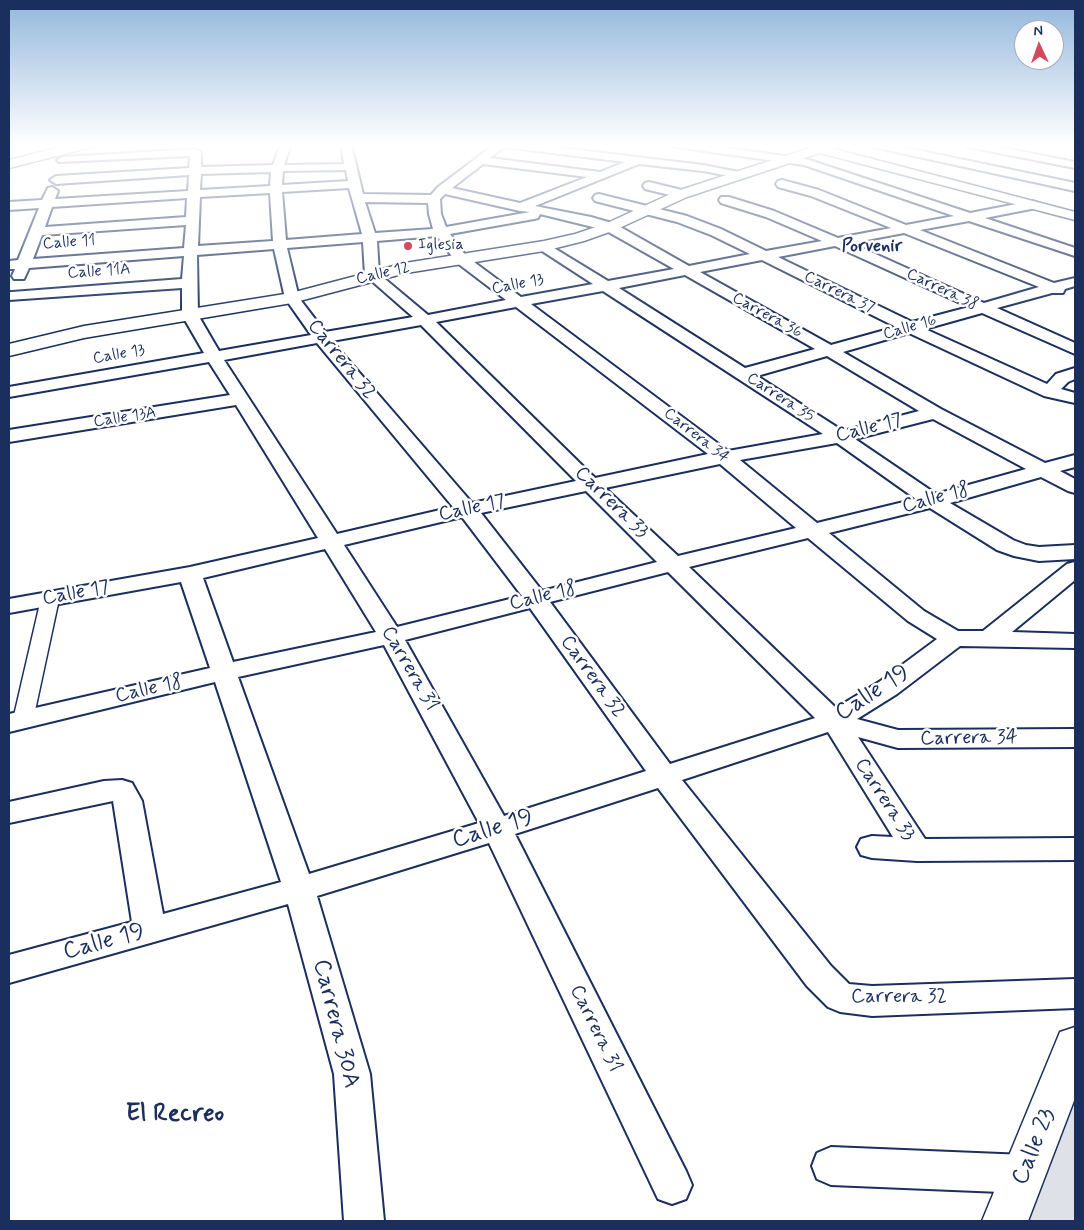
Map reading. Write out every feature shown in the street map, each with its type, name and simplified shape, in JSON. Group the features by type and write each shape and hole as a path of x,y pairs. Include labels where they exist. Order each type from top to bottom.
{"street":[{"path":"9,206 59,201"},
{"name":"Carrera 31","path":"192,201 189,283 190,315 214,357 391,636 497,829 672,1185"},
{"name":"Carrera 32","path":"279,201 280,245 292,298 322,339 467,510 536,599 664,776 819,976 840,997 872,1001 1075,994"},
{"path":"359,201 370,238 372,276"},
{"path":"437,201 435,214 441,232"},
{"name":"Carrera 36","path":"485,201 591,221 610,227 830,351 934,413 1075,487"},
{"path":"515,206 519,201"},
{"path":"515,206 528,201"},
{"name":"Carrera 37","path":"614,201 682,218 716,232 911,328 1050,392 1075,398"},
{"name":"Calle 12","path":"9,350 84,332 292,298 372,276 544,246 579,238 610,227 665,201"},
{"name":"Carrera 38","path":"730,201 770,214 839,243 1075,349"},
{"path":"838,201 1055,289 1075,293"},
{"path":"927,201 1075,252"},
{"path":"1019,201 1074,215"},
{"path":"10,301 47,204"},
{"name":"Calle 13","path":"9,392 322,339 687,272 1032,205"},
{"name":"Calle 11","path":"9,265 441,232 548,213"},
{"path":"37,232 191,221"},
{"name":"Carrera 34","path":"441,232 461,259 724,458 916,616 954,638"},
{"name":"Carrera 35","path":"544,246 744,374 933,501 1005,545 1039,554 1075,552"},
{"name":"Carrera 33","path":"372,276 425,320 590,484 834,721 917,850"},
{"name":"Calle 16","path":"744,374 1075,282"},
{"name":"Calle 11A","path":"10,301 189,283"},
{"path":"1050,392 1062,378 1075,373"},
{"name":"Calle 13A","path":"9,436 242,399"},
{"name":"Calle 17","path":"9,606 190,574 467,510 590,484 840,437 934,413"},
{"name":"Calle 18","path":"16,721 225,672 391,636 933,501 1075,460"},
{"path":"989,639 1075,569"},
{"path":"190,574 299,889"},
{"path":"16,721 50,599"},
{"path":"954,638 1075,641"},
{"name":"Calle 19","path":"9,969 299,889 497,829 834,721 888,688 954,638"},
{"name":"Carrera 34","path":"834,721 898,739 1075,738"},
{"path":"9,812 104,791 122,790 128,800 150,931"},
{"name":"Carrera 33","path":"872,847 917,850 1075,848"},
{"name":"Carrera 30A","path":"299,889 352,1074 364,1221"},
{"name":"Calle 23","path":"1006,1221 1075,1046"},
{"path":"831,1166 1025,1174"}],"shaded area":[{"path":"1075,1046 1075,1221 1004,1221"}],"place":[{"name":"Iglesia","path":"408,246"}],"district":[{"name":"Porvenir","path":"872,247"},
{"name":"El Recreo","path":"175,1115"}]}
